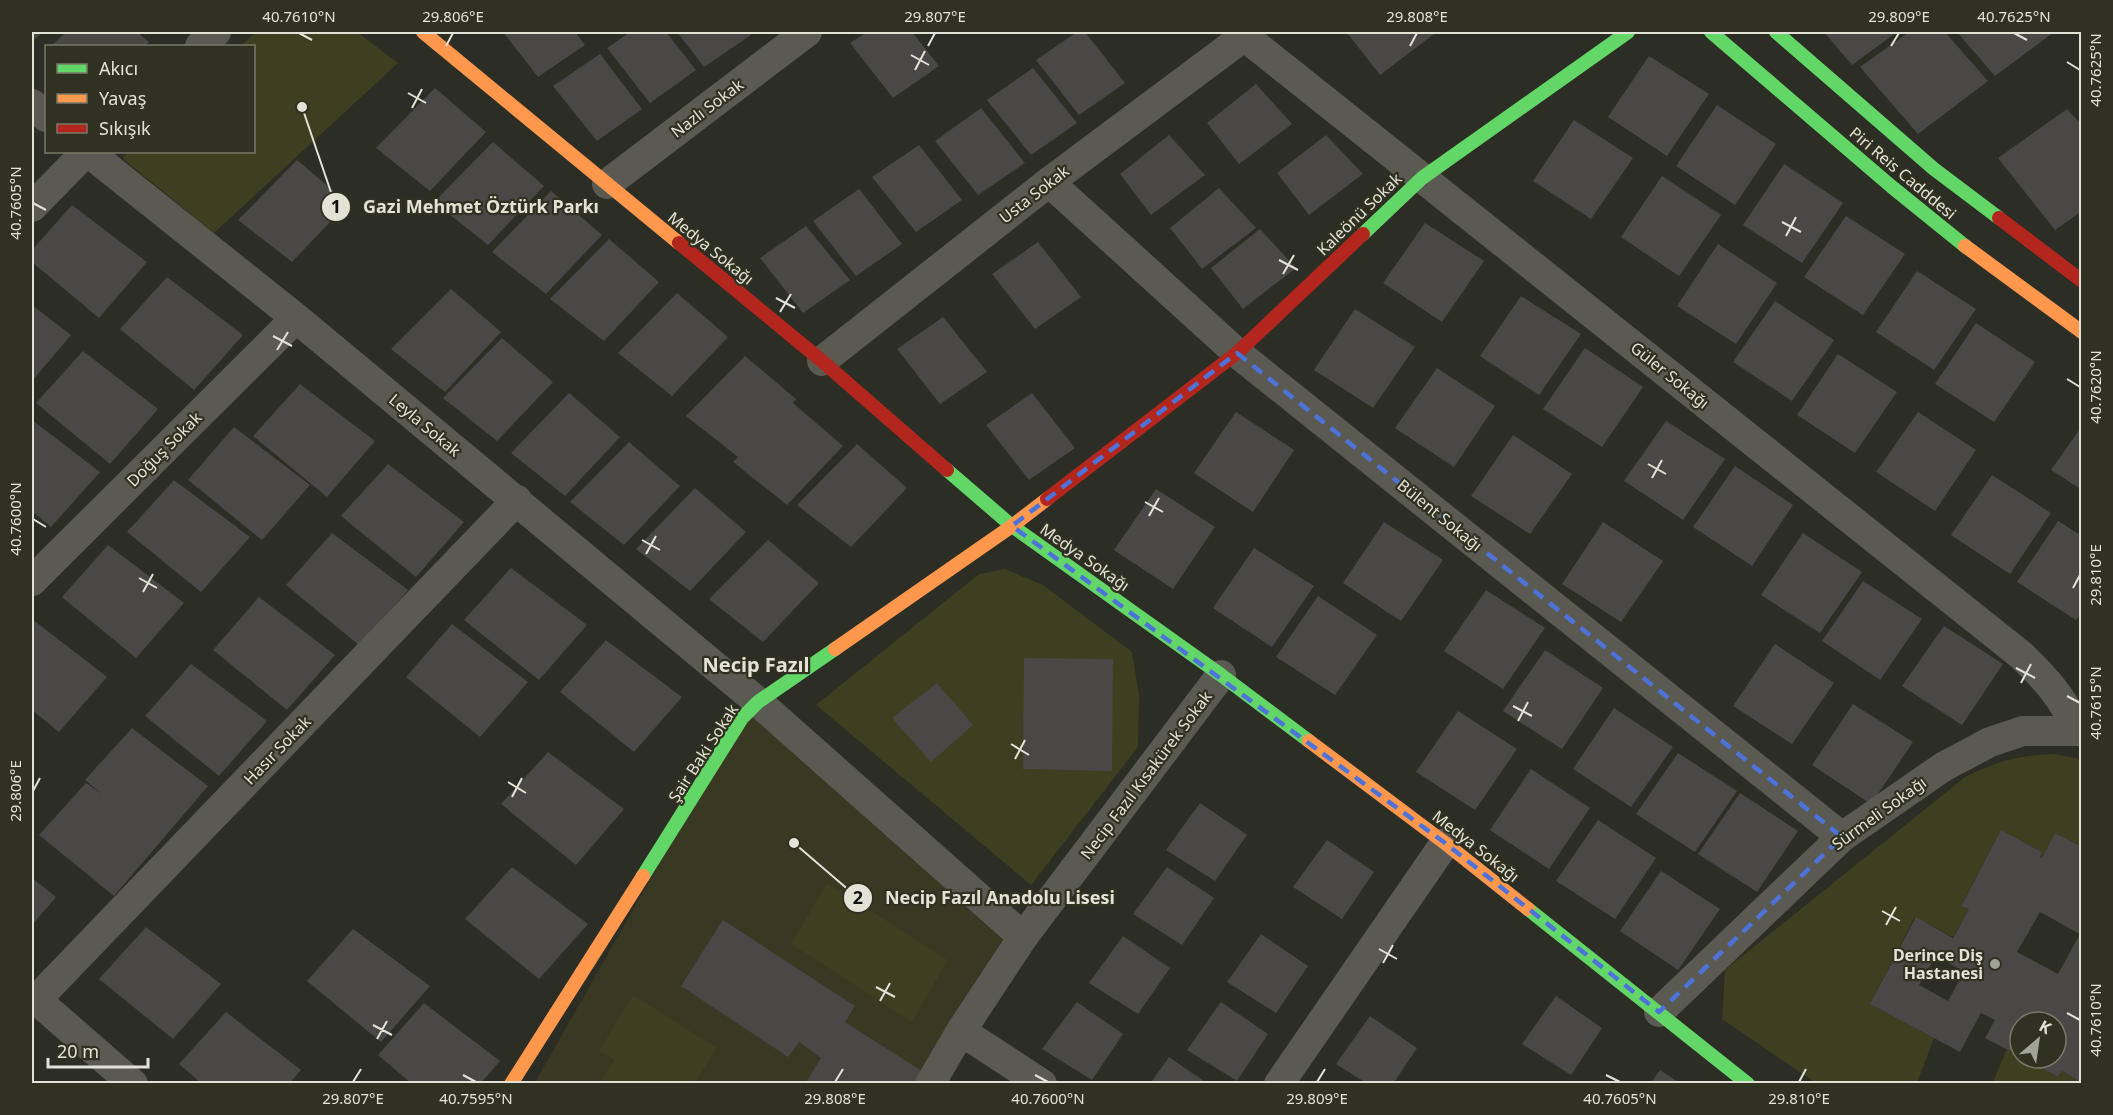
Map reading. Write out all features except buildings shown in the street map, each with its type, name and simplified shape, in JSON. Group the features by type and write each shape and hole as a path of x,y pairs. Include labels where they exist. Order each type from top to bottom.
{"street":[{"path":"201,45 216,32"},
{"name":"Medya Sokağı","path":"423,32 822,361 1012,526 1221,675 1445,843 1748,1083"},
{"name":"Nazlı Sokak","path":"607,184 807,32"},
{"name":"Kaleönü Sokak","path":"1012,526 1238,353 1422,178 1628,32"},
{"name":"Piri Reis Cadddesi","path":"1711,32 1909,201 2032,298 2082,332"},
{"name":"Piri Reis Cadddesi","path":"1776,32 1934,169 2082,281"},
{"name":"Güler Sokağı","path":"1247,34 1422,178 2021,655 2049,682 2080,731"},
{"name":"Usta Sokak","path":"822,361 1049,182 1247,34"},
{"path":"32,104 45,116"},
{"path":"32,207 86,153"},
{"name":"Leyla Sokak","path":"88,153 296,318 758,702 1023,937"},
{"name":"Bülent Sokağı","path":"1049,182 1238,353 1842,837"},
{"name":"Doğuş Sokak","path":"32,580 296,318"},
{"name":"Hasır Sokak","path":"34,998 517,501"},
{"name":"Şair Baki Sokak","path":"511,1083 742,718 758,702 1012,526"},
{"name":"Necip Fazıl Kısakürek Sokak","path":"930,1083 1023,937 1221,675"},
{"name":"Sürmeli Sokağı","path":"1659,1012 1842,837 1943,767 1990,742 2022,731 2080,731"},
{"path":"1279,1083 1445,843"},
{"path":"34,998 133,1083"},
{"path":"961,1031 1042,1083"}],"highlighted area":[{"path":"1237,353 1842,837 1659,1012 1445,843 1012,526"}],"shaded area":[{"path":"256,32 357,32 398,63 214,233 122,158 128,153 255,153 255,45 241,45"},
{"path":"1005,569 1043,585 1132,652 1139,695 1138,747 1031,885 816,705 979,574"},
{"path":"758,702 1023,937 927,1083 534,1084 742,718"},
{"path":"2055,754 2081,759 2081,847 2055,833 2042,858 2040,857 2042,852 2001,830 1961,905 1969,909 1953,937 1915,917 1870,1004 1934,1038 1917,1083 1816,1083 1722,1019 1725,970 1965,777 2009,760"},
{"path":"827,883 948,960 912,1022 791,944"},
{"path":"633,995 717,1048 695,1083 600,1083 614,1060 599,1051"},
{"path":"2007,1049 2008,1070 2045,1070 2058,1077 2062,1071 2079,1081 2078,1084 1992,1084"}],"traffic: fast":[{"path":"1363,234 1422,178 1628,32"},
{"path":"1711,32 1892,187 1965,246"},
{"path":"1776,32 1934,169 1999,218"},
{"path":"947,470 1012,526 1221,675 1309,741"},
{"path":"643,876 742,718 758,702 835,649"},
{"path":"1528,909 1748,1084"}],"traffic: slow":[{"path":"423,32 679,243"},
{"path":"1965,246 2082,332"},
{"path":"835,649 1012,526 1047,499"},
{"path":"1309,741 1445,843 1528,909"},
{"path":"511,1084 643,876"}],"traffic: jam":[{"path":"1999,218 2082,281"},
{"path":"1047,499 1237,353 1363,234"},
{"path":"679,243 822,361 947,470"}],"place":[{"name":"Gazi Mehmet Öztürk Parkı","path":"302,107"},
{"name":"Necip Fazıl Anadolu Lisesi","path":"794,843"},
{"name":"Derince Diş Hastanesi","path":"1995,964"}],"district":[{"name":"Necip Fazıl","path":"756,664"}]}
